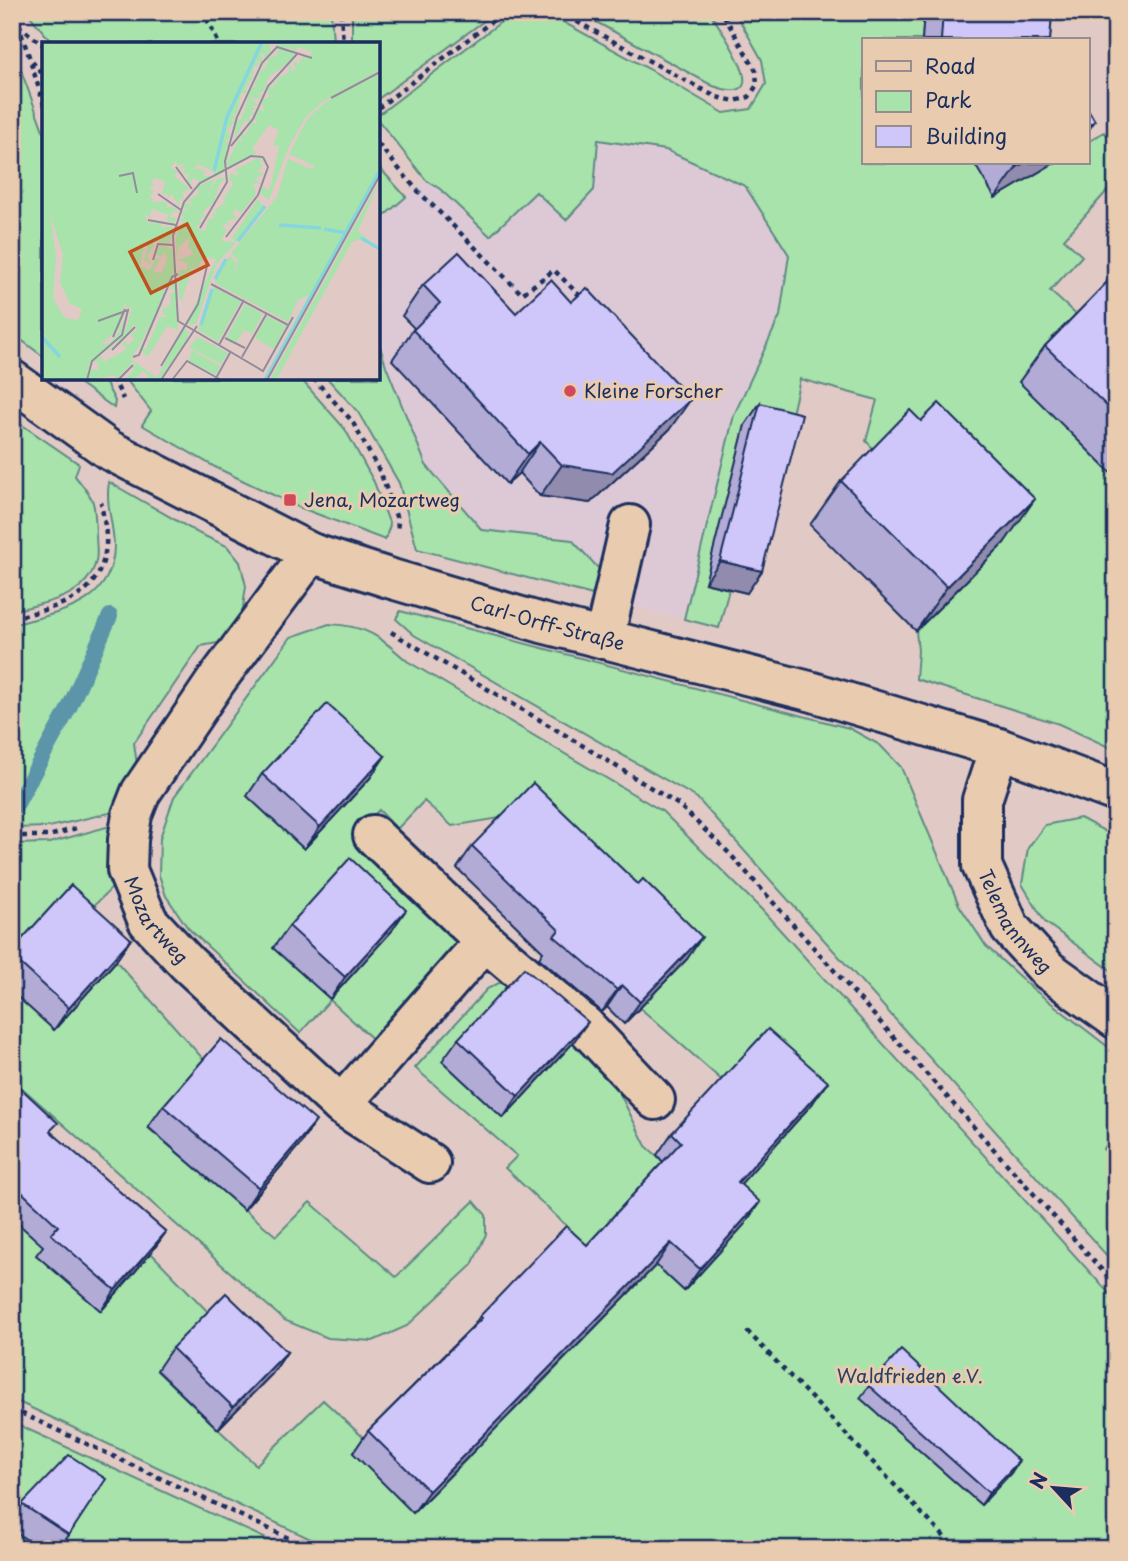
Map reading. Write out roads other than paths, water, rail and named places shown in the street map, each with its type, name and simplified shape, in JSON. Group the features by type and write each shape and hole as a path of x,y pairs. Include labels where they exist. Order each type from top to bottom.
{"street":[{"name":"Carl-Orff-Straße","path":"12,380 109,450 311,553 404,583 604,639 813,692 999,748 1116,792"},
{"path":"604,639 630,525"},
{"name":"Mozartweg","path":"311,553 216,681 141,792 132,815 127,870 148,922 187,963 341,1105 430,1163"},
{"name":"Telemannweg","path":"999,748 982,800 982,866 1010,928 1048,970 1116,1019"},
{"path":"373,835 485,940 585,1026 655,1100"},
{"path":"341,1105 485,940"}],"waterway":[{"path":"15,807 69,708 110,616"}],"place":[{"name":"Kleine Forscher","path":"570,391"},
{"name":"Jena, Mozartweg","path":"290,500"}],"park label":[{"name":"Waldfrieden e.V.","path":"910,1376"}]}
